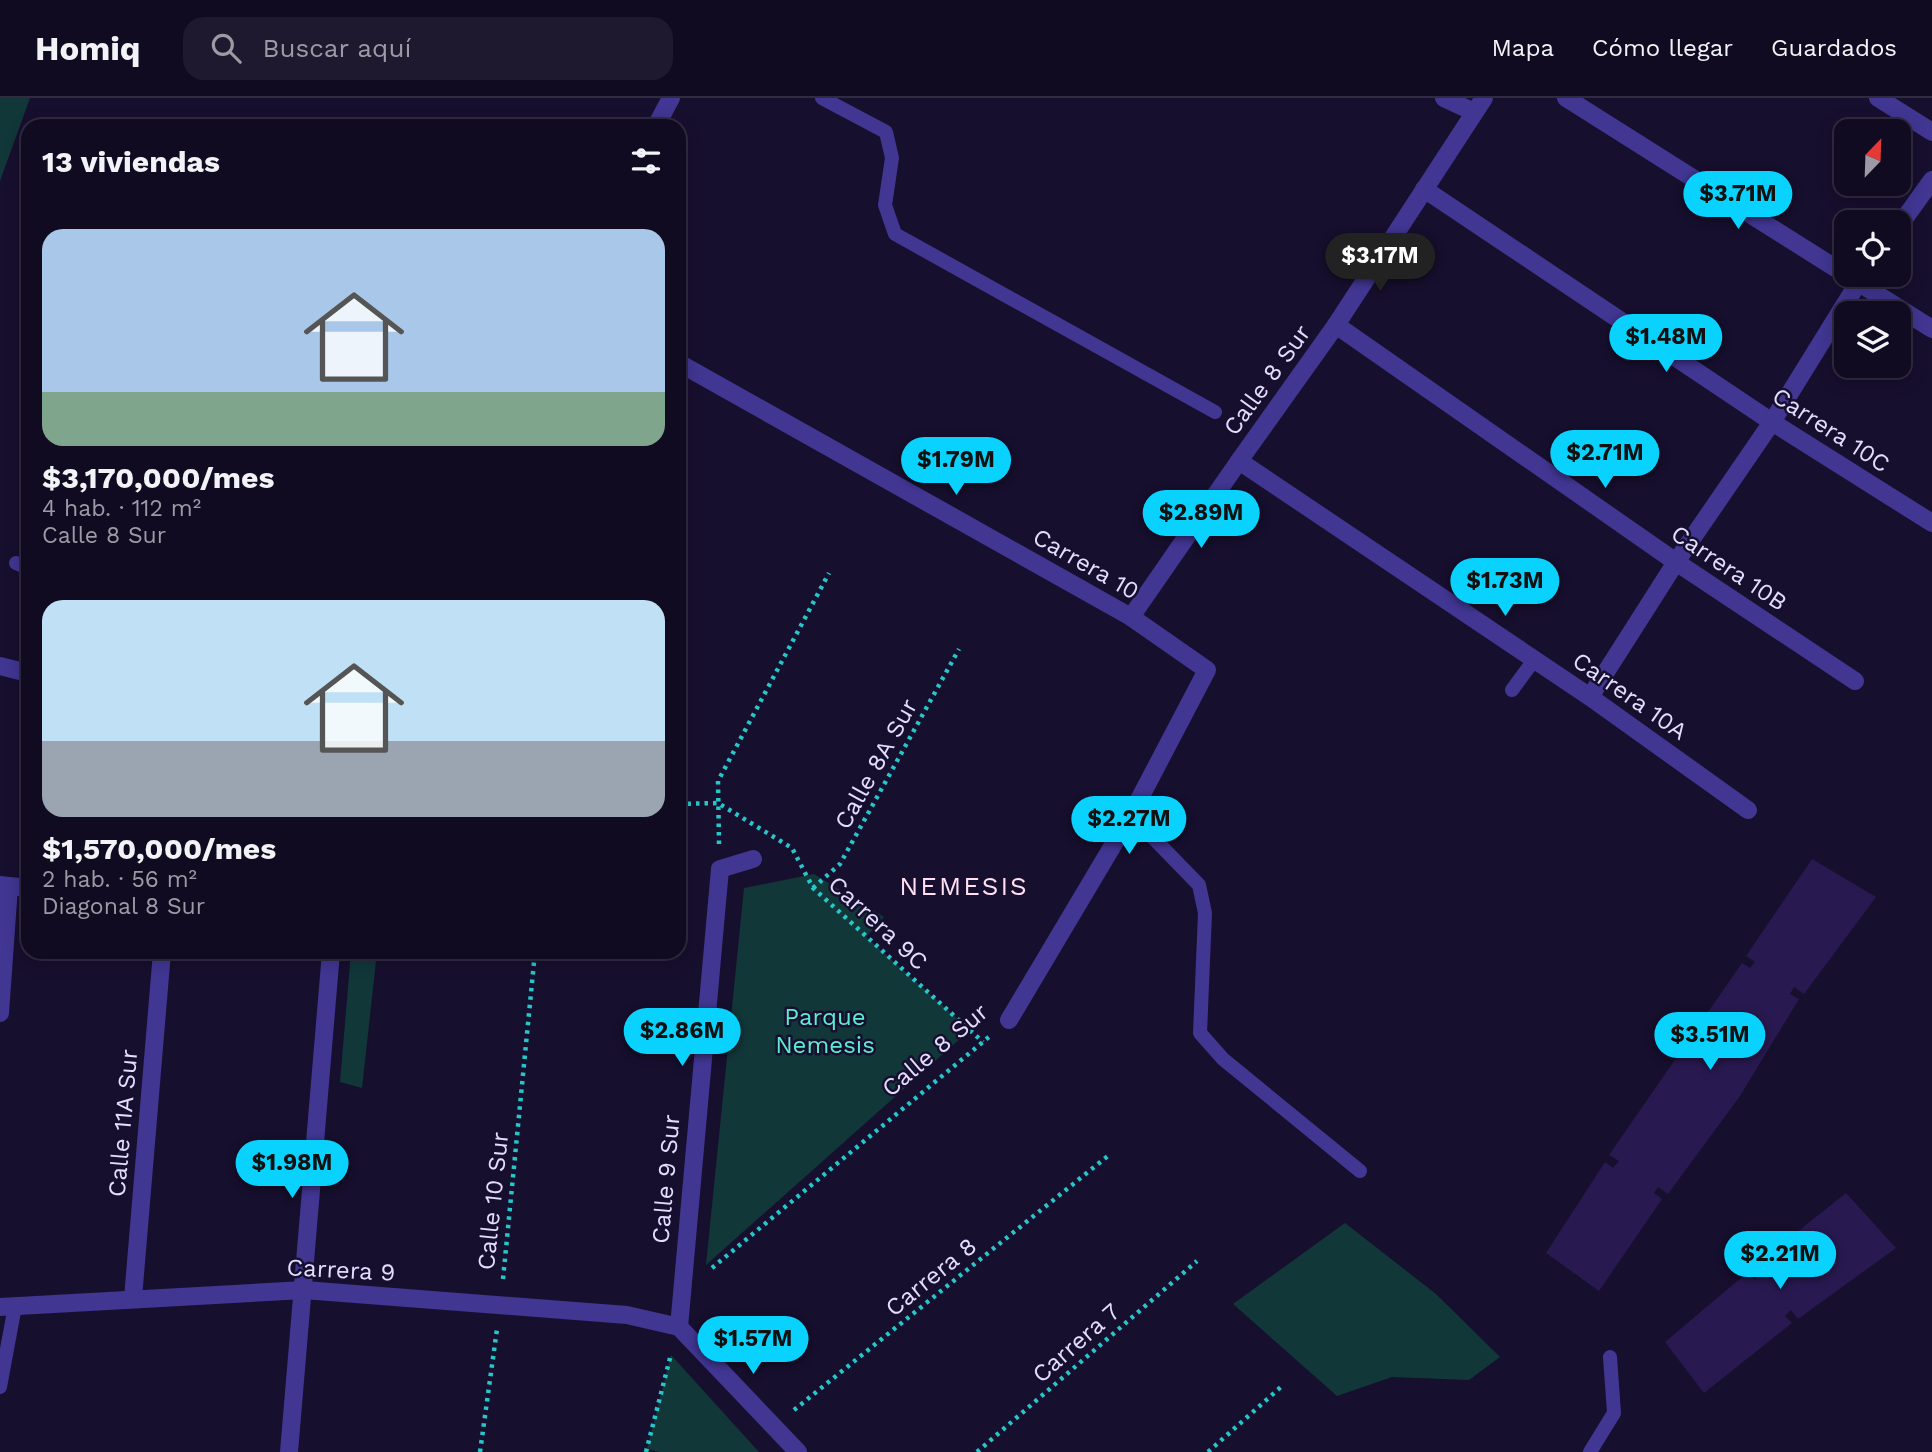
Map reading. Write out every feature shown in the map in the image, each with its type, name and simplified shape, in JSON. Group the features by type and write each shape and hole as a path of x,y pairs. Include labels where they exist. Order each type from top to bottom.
{"street":[{"path":"660,119 671,98"},
{"path":"1444,98 1479,105"},
{"path":"1566,98 1834,263"},
{"path":"1878,98 1932,132"},
{"name":"Calle 8 Sur","path":"1131,617 1336,326 1479,105"},
{"path":"1910,210 1932,180"},
{"name":"Carrera 10C","path":"1424,189 1772,422 1932,523"},
{"path":"1590,697 1675,562 1772,422 1855,287"},
{"path":"1872,287 1932,329"},
{"name":"Carrera 10B","path":"1336,326 1675,562 1855,681"},
{"name":"Carrera 10","path":"686,367 1131,617 1208,670"},
{"name":"Carrera 10A","path":"1239,461 1590,697 1748,810"},
{"path":"0,666 21,671"},
{"name":"Calle 8 Sur","path":"1009,1020 1131,815 1208,670"},
{"path":"720,869 754,859"},
{"name":"Calle 9 Sur","path":"679,1327 720,869"},
{"path":"0,1013 4,886"},
{"name":"Calle 11A Sur","path":"133,1298 161,959"},
{"path":"289,1452 330,959"},
{"name":"Carrera 9","path":"7,1307 304,1290 627,1315 679,1327"},
{"path":"679,1327 798,1452"}],"lane":[{"path":"822,98 886,132 892,158 885,205 895,234 1216,412"},
{"path":"1512,690 1534,660"},
{"path":"1131,815 1199,885 1205,913 1200,1033 1223,1059 1360,1171"},
{"path":"0,1387 7,1307"},
{"path":"1590,1452 1614,1413 1610,1357"}],"path":[{"path":"720,869 718,781 829,573"},
{"name":"Calle 8A Sur","path":"813,888 840,864 959,649"},
{"path":"686,804 718,803"},
{"name":"Carrera 9C","path":"718,803 792,848 813,888 983,1042"},
{"name":"Calle 10 Sur","path":"480,1452 500,1304 534,959"},
{"name":"Calle 8 Sur","path":"680,1295 1009,1020"},
{"name":"Carrera 8","path":"775,1426 1109,1155"},
{"name":"Carrera 7","path":"977,1452 1197,1261"},
{"path":"646,1452 679,1327"},
{"path":"1208,1452 1282,1386"}],"green space":[{"path":"0,98 30,98 21,119 0,181"},
{"name":"Parque Nemesis","path":"814,874 884,917 866,937 970,1030 706,1265 744,888"},
{"path":"350,959 376,959 362,1088 340,1082"},
{"path":"1345,1223 1436,1294 1500,1357 1469,1380 1392,1377 1337,1396 1233,1304"},
{"path":"671,1355 759,1452 659,1452 647,1449"}],"building":[{"path":"1812,859 1876,897 1804,994 1794,987 1790,994 1799,999 1740,1096 1668,1194 1658,1187 1654,1193 1662,1199 1599,1291 1546,1253 1605,1162 1613,1168 1619,1161 1609,1155 1742,963 1750,968 1755,962 1746,956"},
{"path":"1846,1193 1896,1248 1798,1319 1791,1310 1785,1316 1792,1323 1704,1393 1665,1342 1748,1272 1754,1280 1761,1275 1754,1266"}],"district":[{"name":"NEMESIS","path":"964,886"}]}
